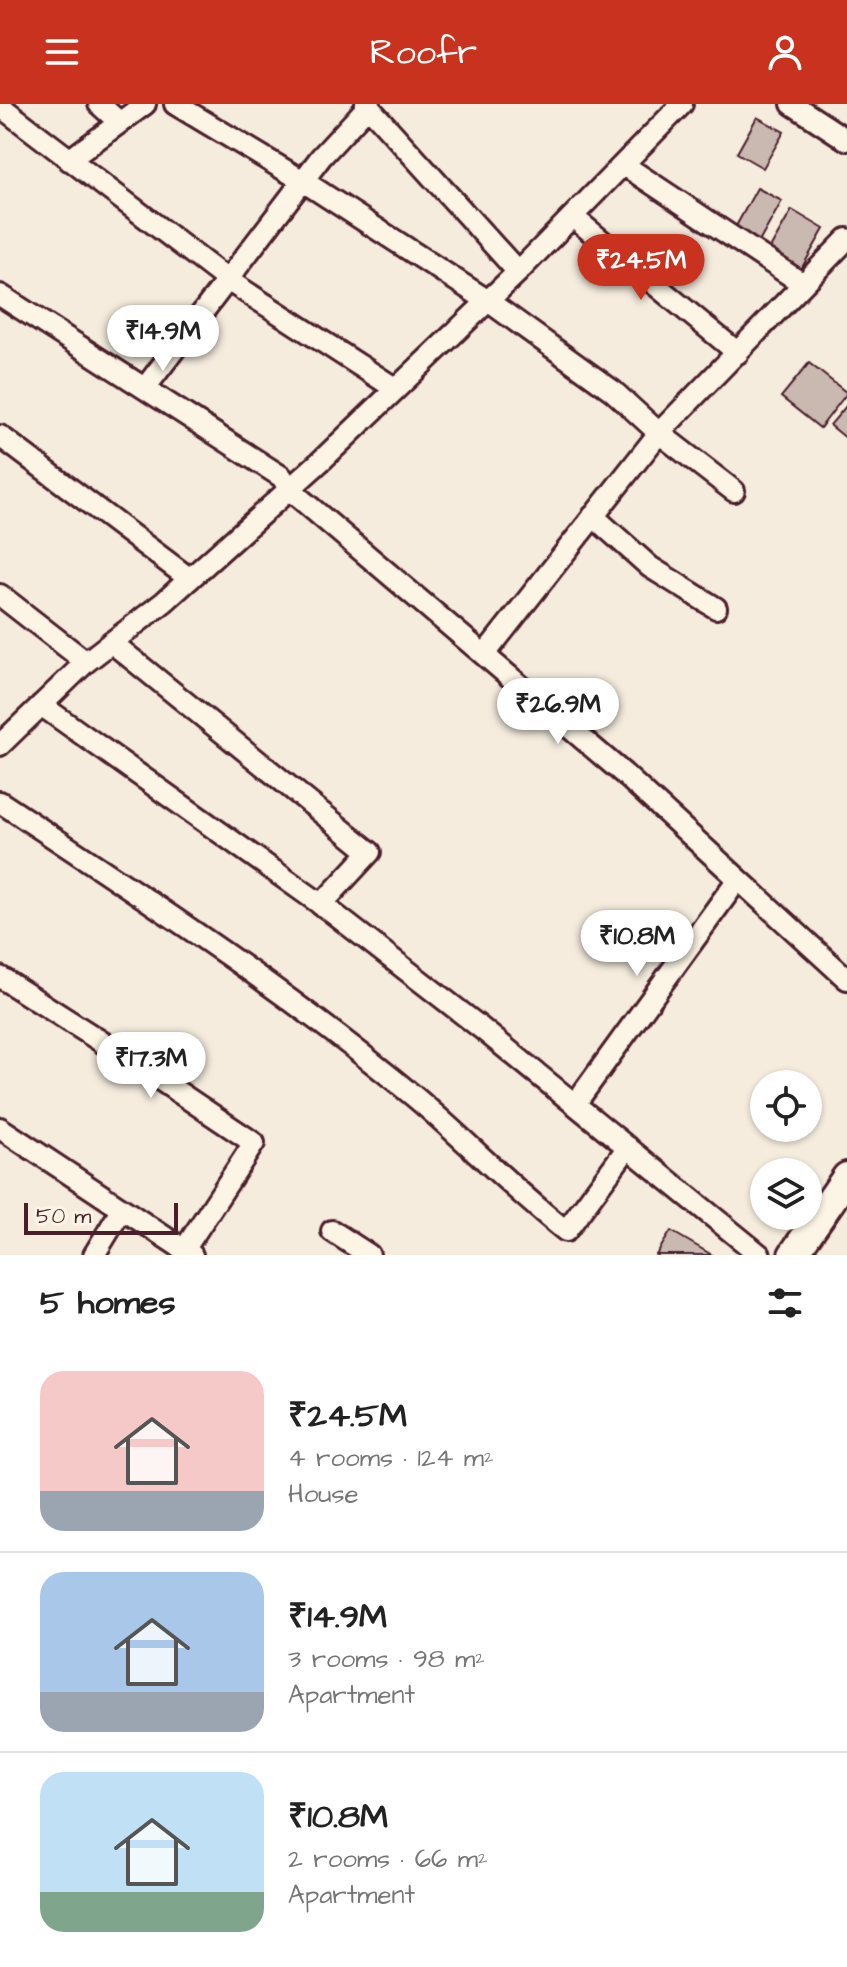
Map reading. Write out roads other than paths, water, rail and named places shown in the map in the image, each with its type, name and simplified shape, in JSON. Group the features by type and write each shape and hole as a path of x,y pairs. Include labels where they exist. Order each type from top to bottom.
{"main road":[{"path":"793,1255 847,1177"}],"street":[{"path":"99,104 119,122"},
{"path":"69,160 145,104"},
{"path":"175,104 303,181 488,301 613,391 659,433 734,491"},
{"path":"0,745 86,662 190,579 396,389 518,272 682,104"},
{"path":"792,104 847,140"},
{"path":"145,388 303,181 368,105 518,272"},
{"path":"0,106 226,279 396,389"},
{"path":"624,165 803,284"},
{"path":"573,217 738,353"},
{"path":"485,654 659,433 847,239"},
{"path":"0,295 282,477 289,489 624,774 847,979"},
{"path":"0,436 190,579"},
{"path":"593,516 650,567 716,608"},
{"path":"0,595 86,662"},
{"path":"111,642 370,852 321,905"},
{"path":"41,705 321,905 575,1104 760,1255"},
{"path":"0,802 270,983 417,1099 522,1196 566,1231 628,1147"},
{"path":"575,1104 738,879"},
{"path":"0,977 254,1143 188,1252 0,1128"},
{"path":"94,1255 122,1209"},
{"path":"332,1231 369,1255"}]}
